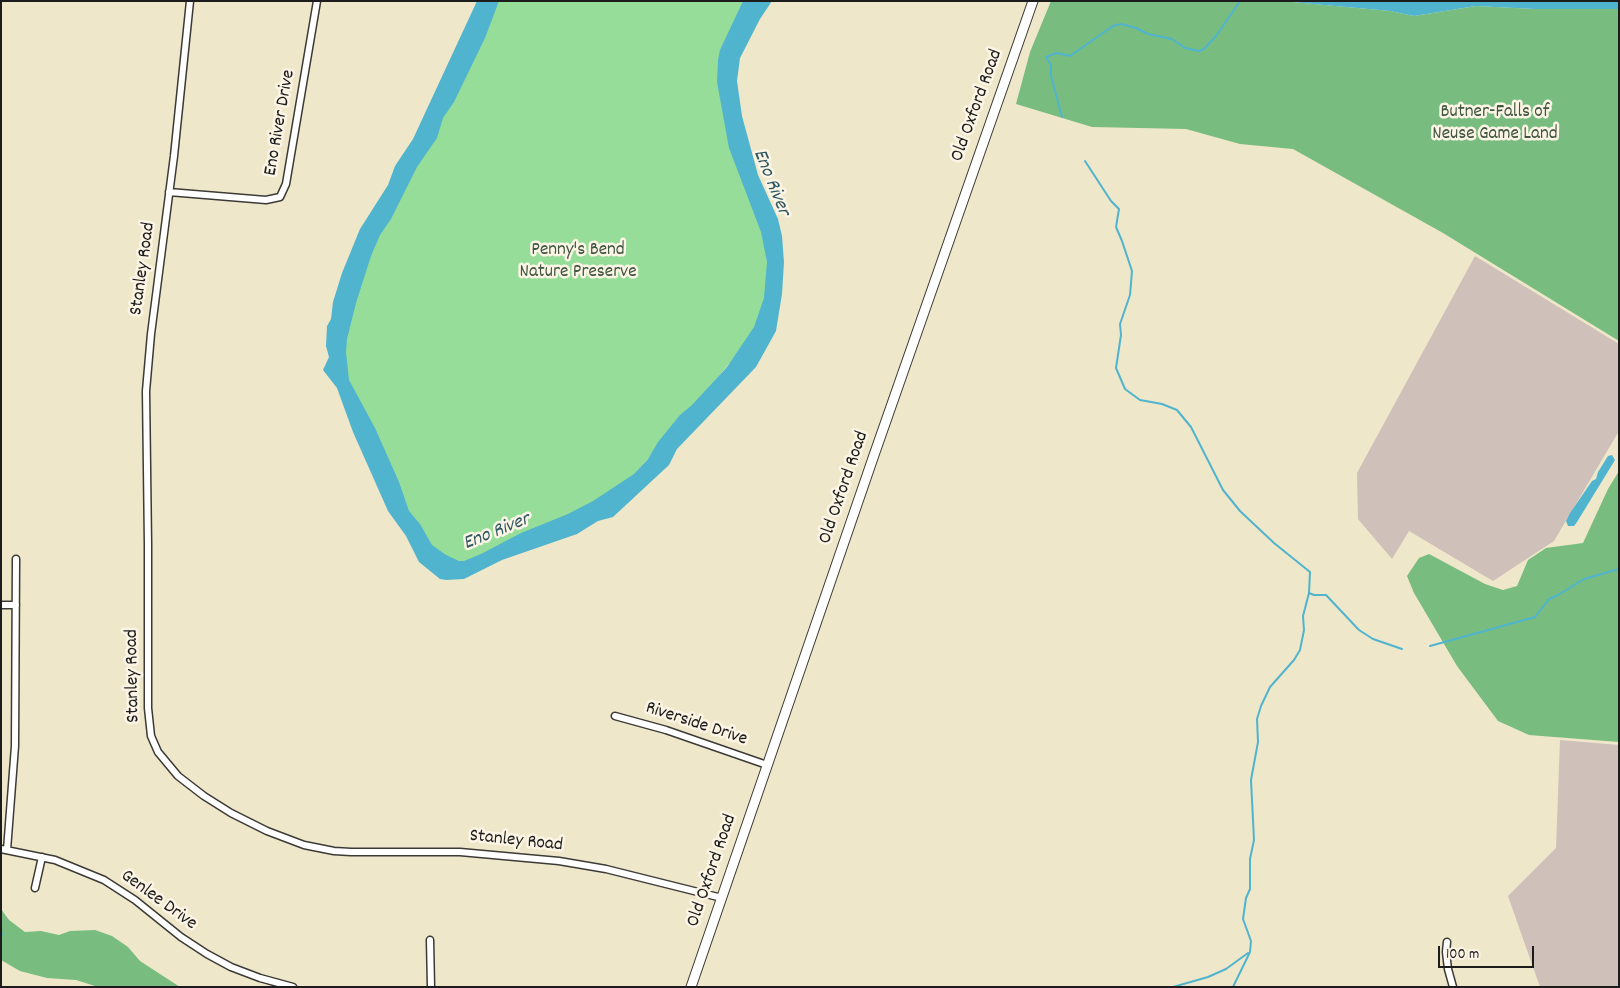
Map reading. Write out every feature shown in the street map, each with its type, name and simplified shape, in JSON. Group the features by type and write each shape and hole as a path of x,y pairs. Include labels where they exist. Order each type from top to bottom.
{"street":[{"name":"Stanley Road","path":"190,1 146,391 148,708 151,736 162,758 178,776 204,796 231,813 268,831 310,847 352,852 460,852 538,858 606,869 722,898"},
{"name":"Eno River Drive","path":"169,192 266,200 280,197 286,184 316,1"},
{"name":"Old Oxford Road","path":"691,987 974,165 1033,1"},
{"path":"4,849 15,746 16,560"},
{"path":"1,605 16,605"},
{"name":"Riverside Drive","path":"615,716 666,730 767,765"},
{"name":"Genlee Drive","path":"4,849 42,857 81,869 104,880 135,900 181,937 207,954 231,967 260,978 293,987"},
{"path":"35,888 42,857"},
{"path":"430,940 430,987"},
{"path":"1447,942 1446,952 1452,987"}],"shaded area":[{"path":"1475,256 1619,344 1619,431 1554,541 1493,581 1409,531 1392,559 1358,519 1357,473"},
{"path":"1560,740 1619,745 1619,987 1540,987 1508,896 1556,848"}],"green space":[{"name":"Penny's Bend Nature Preserve","path":"493,1 759,1 729,84 764,210 770,316 609,504 471,567 440,568 398,512 343,381 340,329 365,251"},
{"name":"Butner-Falls of Neuse Game Land","path":"1051,1 1281,1 1390,11 1414,16 1476,6 1534,9 1619,9 1619,341 1443,233 1293,149 1240,144 1186,129 1092,127 1016,104 1030,52"},
{"path":"1619,471 1619,742 1529,735 1498,721 1457,666 1414,593 1407,576 1419,558 1429,554 1485,584 1503,590 1517,586 1528,560 1546,548 1583,543 1608,489"},
{"path":"1,909 9,920 25,932 41,931 59,935 70,931 95,930 112,936 128,947 140,961 180,987 98,987 76,980 47,978 20,971 1,960"}],"water":[{"path":"477,1 499,1 485,38 454,102 443,118 437,138 417,167 391,219 380,235 356,303 347,339 346,352 349,380 375,428 399,482 409,511 420,524 432,545 446,555 459,561 464,561 521,533 568,514 593,501 634,474 648,459 658,442 680,415 692,405 727,367 754,327 764,298 767,262 761,232 729,148 717,82 720,50 743,1 772,1 760,19 740,58 737,81 742,116 758,175 778,219 782,236 784,262 782,294 776,331 756,367 677,449 669,465 613,517 598,521 577,534 502,560 464,579 446,580 440,579 419,562 406,536 388,511 353,432 337,388 323,370 329,357 326,346 327,326 331,319 333,302 342,273 360,229 388,185 395,166 413,139"},
{"path":"1281,1 1619,1 1619,9 1534,9 1476,6 1414,16 1390,11"},
{"path":"1612,455 1615,460 1577,522 1574,526 1568,526 1566,521 1570,513 1592,481 1596,479 1608,456"}],"waterway":[{"path":"1062,117 1051,76 1051,65 1046,57 1057,53 1070,56 1113,26 1121,24 1148,34 1172,39 1185,48 1199,51 1204,49 1216,36 1240,1"},
{"path":"1085,161 1111,201 1119,209 1116,227 1132,271 1130,295 1120,324 1121,335 1116,368 1125,389 1140,400 1162,404 1177,410 1191,427 1223,490 1240,511 1274,543 1310,572 1309,593 1303,616 1304,630 1300,650 1294,660 1270,687 1257,719 1258,742 1251,780 1254,840 1250,859 1250,889 1246,898 1243,919 1251,941 1250,952 1233,987"},
{"path":"1430,646 1535,617 1549,599 1584,579 1619,569"},
{"path":"1309,593 1326,595 1359,630 1373,639 1402,649"},
{"path":"1173,987 1208,977 1226,969 1248,953"}],"water label":[{"name":"Eno River","path":"770,183"},
{"name":"Eno River","path":"497,533"}]}
